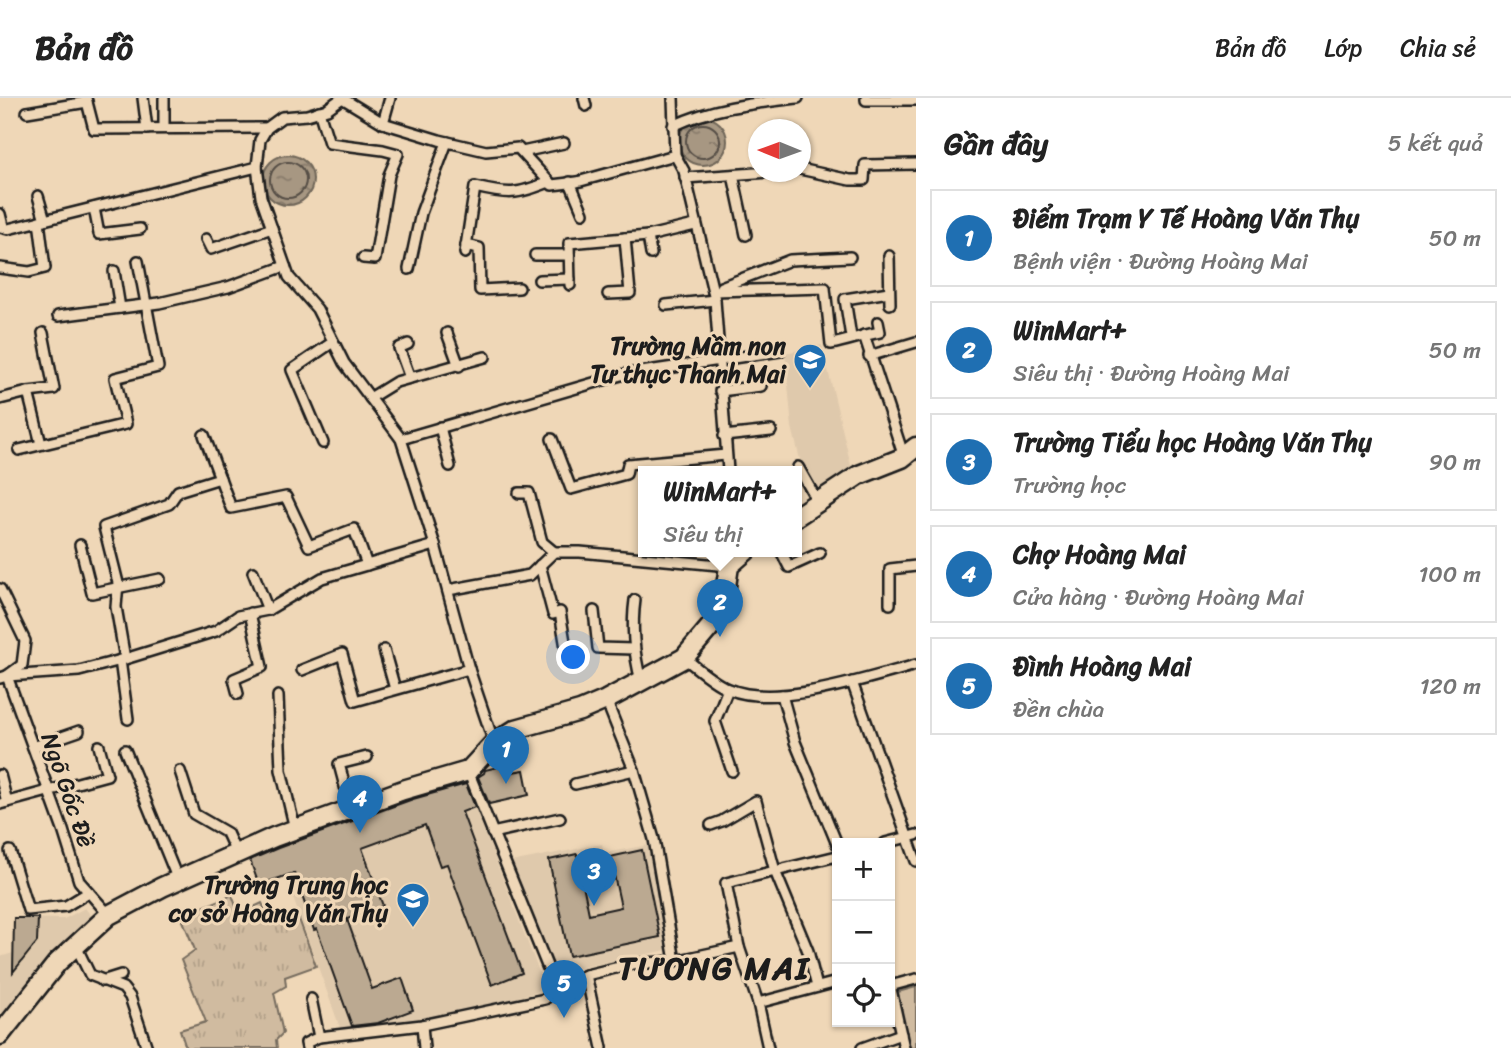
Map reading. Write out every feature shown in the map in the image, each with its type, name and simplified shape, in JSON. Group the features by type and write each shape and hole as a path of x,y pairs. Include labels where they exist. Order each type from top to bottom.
{"street":[{"path":"802,513 859,475 910,452"},
{"path":"0,1035 57,963 109,915 178,880 295,829 404,790 468,771 494,743 516,729 580,711 684,658 722,613 740,557"}],"lane":[{"path":"143,98 147,129"},
{"path":"164,98 164,128"},
{"path":"494,743 468,668 435,545 401,439 344,363 317,309 289,277 261,197 257,167 260,140 267,128 282,117 307,115 342,98 383,123 447,142 486,151 518,148 552,185 570,183 675,155"},
{"path":"383,123 390,98"},
{"path":"673,98 675,155 685,178 714,295 727,466"},
{"path":"673,126 738,104 798,98"},
{"path":"866,98 916,100"},
{"path":"27,112 87,100 94,130 267,128"},
{"path":"319,111 328,144 383,149 398,154 389,175 375,259 363,258"},
{"path":"409,269 421,213 447,142"},
{"path":"522,152 564,143"},
{"path":"811,171 850,180 864,180 865,164 916,164"},
{"path":"0,214 2,227 8,229 257,167"},
{"path":"685,178 748,173"},
{"path":"733,174 746,235"},
{"path":"519,288 480,290 479,247 466,249 475,187 504,193 520,193 549,181"},
{"path":"570,183 583,213"},
{"path":"0,256 2,268 29,272 45,268 38,196"},
{"path":"93,208 99,234 141,229"},
{"path":"539,280 570,282 569,243 648,236 695,225"},
{"path":"206,239 211,249 272,228"},
{"path":"648,236 652,254"},
{"path":"608,295 630,293 625,238"},
{"path":"535,255 569,255"},
{"path":"890,256 890,304"},
{"path":"714,295 790,260 850,257"},
{"path":"19,450 126,424 115,378 159,367 138,261"},
{"path":"58,316 146,305 228,287 285,266"},
{"path":"114,271 120,309"},
{"path":"666,305 714,295 825,288 831,344 880,332 878,322"},
{"path":"851,337 845,299 889,292"},
{"path":"0,399 54,389 43,333"},
{"path":"447,333 459,366"},
{"path":"864,335 869,356 910,452"},
{"path":"323,443 292,370 333,342"},
{"path":"869,356 916,342"},
{"path":"408,344 399,348 410,378"},
{"path":"401,439 621,374 780,351"},
{"path":"370,398 396,382 485,358"},
{"path":"720,391 761,386"},
{"path":"28,392 41,444"},
{"path":"440,428 450,466"},
{"path":"724,436 771,431"},
{"path":"204,435 231,508 286,497 309,546 354,529 367,565"},
{"path":"552,439 571,489 626,474 628,464 726,455"},
{"path":"802,474 818,502"},
{"path":"128,719 116,607 118,583 104,527 169,504 178,491 220,478"},
{"path":"519,493 529,493 542,542 554,552 638,553"},
{"path":"80,545 92,593 160,579"},
{"path":"4,677 79,671 216,631 239,616 268,610 322,578 435,545"},
{"path":"447,590 530,575 554,552"},
{"path":"784,557 789,567 820,553"},
{"path":"540,565 553,614 560,612 567,654"},
{"path":"890,604 890,569 916,566"},
{"path":"253,572 268,610"},
{"path":"0,589 25,641 22,665 4,677"},
{"path":"635,600 632,622 641,681"},
{"path":"594,611 598,648 634,649"},
{"path":"238,694 234,680 262,667 250,613"},
{"path":"384,650 395,689"},
{"path":"302,670 342,654 355,701 468,668"},
{"path":"684,658 728,689 762,697 852,682 916,665"},
{"name":"Ngõ Gốc Đề","path":"4,677 50,792 79,881 109,915"},
{"path":"852,682 912,836 916,861"},
{"path":"728,689 715,721 732,771"},
{"path":"782,695 795,742 835,838"},
{"path":"278,696 281,770 295,829"},
{"path":"606,700 634,770 654,839 675,961"},
{"path":"33,747 79,731"},
{"path":"0,775 4,803 50,792 107,775 99,746"},
{"path":"125,750 178,880"},
{"path":"351,809 339,764 367,757"},
{"path":"575,784 634,770"},
{"path":"180,771 194,814 227,833 237,855"},
{"path":"468,771 556,988"},
{"path":"710,825 756,801 775,871 808,951 817,987"},
{"path":"492,832 560,818"},
{"path":"895,840 912,836"},
{"path":"10,851 28,910 66,906 89,892"},
{"path":"768,1048 758,1003 739,947 726,883 832,857"},
{"path":"76,946 90,975 123,988 130,997 147,1048"},
{"path":"307,1048 306,1043 319,1037 422,1024 545,999 556,988 586,975 632,964 675,961 739,947"},
{"path":"102,981 121,975"},
{"path":"586,975 602,1048"},
{"path":"895,984 916,979"},
{"path":"758,1003 832,983"},
{"path":"311,999 319,1037"},
{"path":"895,1007 904,1048"},
{"path":"422,1024 425,1048"},
{"path":"862,1048 901,1034"}],"shaded area":[{"name":"Trường Mầm non Tư thục Thanh Mai","path":"822,345 853,474 817,496 803,472 792,427 785,353"},
{"name":"Trường Trung học cơ sở Hoàng Văn Thụ","path":"475,807 543,982 537,992 423,1024 343,1036 285,876"},
{"path":"602,844 604,853 649,845 667,950 555,973 511,862"},
{"path":"85,908 96,922 0,1023 0,957 16,952 13,949 14,918 64,919"}],"green space":[{"path":"232,895 239,914 262,903 270,921 299,919 316,966 285,977 286,986 274,993 283,1033 276,1040 277,1048 186,1048 180,1030 206,1022 181,960 195,950 181,916"},
{"path":"916,987 916,1048 908,1048 898,992"}],"water":[{"path":"703,117 720,124 727,141 720,158 703,165 686,158 679,141 686,124"},
{"path":"288,155 306,162 313,180 306,198 288,205 270,198 263,180 270,162"}],"building":[{"path":"510,764 512,772 524,770 529,795 489,804 478,777 485,770"},
{"path":"466,784 475,807 462,812 522,973 492,985 447,864 440,866 425,825 362,848 383,906 347,919 372,989 402,978 413,1010 378,1023 352,1026 294,873 259,885 250,860 413,799"},
{"path":"642,850 660,937 569,956 549,860 577,854 589,914 621,907 610,857"},
{"path":"14,918 38,918 37,942 13,972"}],"place":[{"name":"Trường Mầm non Tư thục Thanh Mai","path":"810,390"},
{"name":"WinMart+","path":"720,637"},
{"name":"Điểm Trạm Y Tế Hoàng Văn Thụ","path":"506,784"},
{"name":"Chợ Hoàng Mai","path":"360,833"},
{"name":"Trường Tiểu học Hoàng Văn Thụ","path":"594,906"},
{"name":"Trường Trung học cơ sở Hoàng Văn Thụ","path":"413,929"},
{"name":"Đình Hoàng Mai","path":"564,1018"}],"district":[{"name":"TƯƠNG MAI","path":"714,968"}]}
